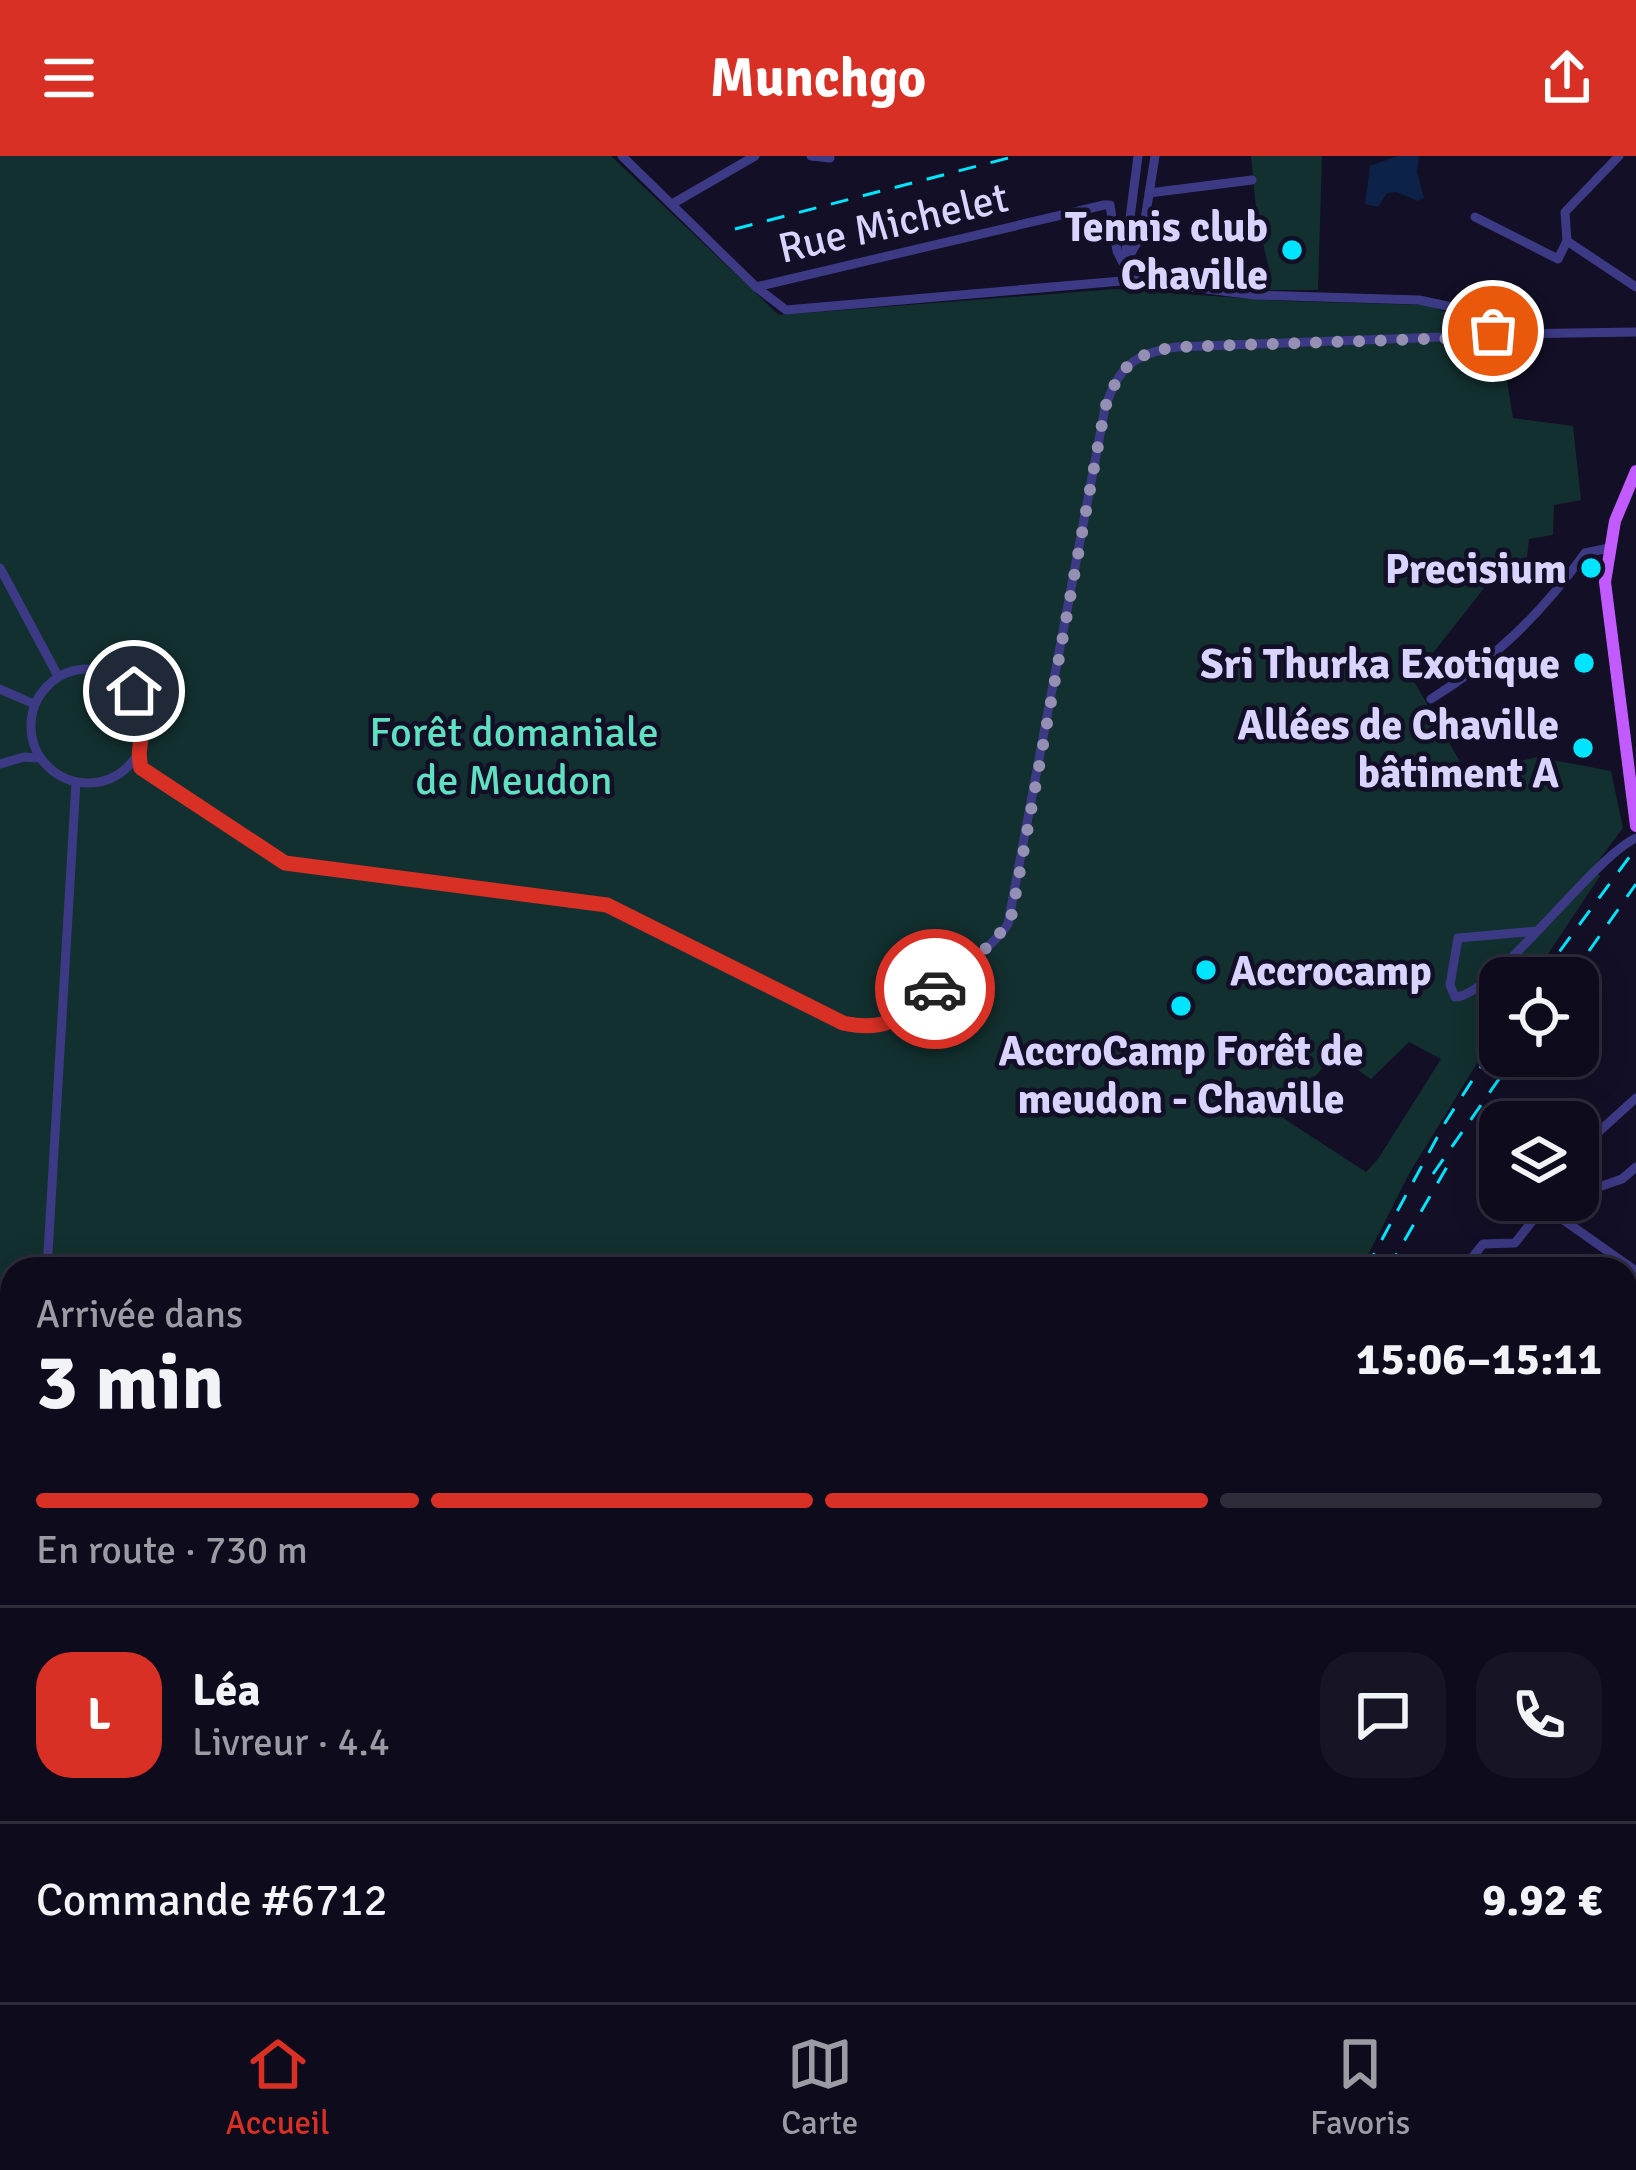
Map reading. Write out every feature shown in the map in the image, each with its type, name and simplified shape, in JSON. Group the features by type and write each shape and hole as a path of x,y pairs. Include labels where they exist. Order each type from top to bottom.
{"main road":[{"path":"1636,471 1609,548 1606,604 1636,826"}],"street":[{"path":"622,156 756,287 787,310 1124,280 1256,295 1419,301 1452,308 1498,332"},
{"path":"672,205 755,156"},
{"path":"811,156 830,158"},
{"path":"1124,265 1138,156"},
{"path":"1124,265 1143,232 1155,156"},
{"path":"1475,218 1558,259 1567,241 1565,212 1619,156"},
{"path":"1149,193 1252,180"},
{"name":"Rue Michelet","path":"756,287 1104,205 1112,210 1124,280"},
{"path":"1567,241 1636,287"},
{"path":"138,754 108,779 76,782 55,773 39,758 31,738 34,704 58,676 78,668 101,669 125,681 144,713 138,754 148,776 285,863 607,905 843,1023 868,1029 891,1023 995,941 1008,924 1105,408 1116,375 1154,350 1176,347 1498,332 1636,332"},
{"path":"1431,699 1479,670 1555,595 1585,553 1609,548"},
{"path":"0,568 58,676"},
{"path":"0,689 34,704"},
{"path":"6,761 31,738"},
{"path":"6,761 39,758"},
{"path":"48,1257 76,782"},
{"path":"1537,932 1458,938 1450,985 1455,997 1473,992 1537,932 1625,842 1636,838"},
{"path":"1599,1131 1636,1098"},
{"path":"1599,1186 1634,1174"},
{"path":"1473,1257 1484,1244 1518,1240 1534,1221"},
{"path":"1564,1221 1617,1257"}],"green space":[{"name":"Forêt domaniale de Meudon","path":"0,156 611,156 779,315 1115,289 1426,305 1480,324 1501,343 1513,418 1573,426 1581,500 1554,505 1553,535 1529,539 1527,558 1492,578 1433,653 1407,669 1467,774 1537,757 1611,771 1623,828 1593,868 1600,876 1546,957 1479,957 1479,1060 1410,1172 1367,1257 0,1257","holes":["1409,1042 1441,1059 1366,1172 1280,1116 1335,1054 1371,1079"]},
{"name":"Tennis club Chaville","path":"1251,156 1322,156 1318,290 1269,290 1272,281 1257,219"}],"water":[{"path":"1397,156 1419,156 1417,172 1424,198 1418,201 1396,192 1387,193 1378,207 1365,204 1370,166"}],"railway":[{"path":"735,229 1016,156"},
{"path":"1556,957 1636,848"},
{"path":"1585,957 1636,884"},
{"path":"1372,1257 1479,1070"},
{"path":"1433,1174 1500,1077"},
{"path":"1395,1257 1448,1165"}],"way so far":[{"path":"935,989 995,941 1012,914 1105,408 1116,375 1154,350 1176,347 1490,337 1493,331"}],"place":[{"name":"Tennis club Chaville","path":"1292,250"},
{"name":"Precisium","path":"1591,568"},
{"name":"Sri Thurka Exotique","path":"1584,663"},
{"name":"Allées de Chaville bâtiment A","path":"1583,748"},
{"name":"Accrocamp","path":"1206,970"},
{"name":"AccroCamp Forêt de meudon - Chaville","path":"1181,1006"}],"route":[{"path":"134,691 144,713 138,754 141,768 285,863 607,905 843,1023 868,1029 891,1023 935,989"}]}
